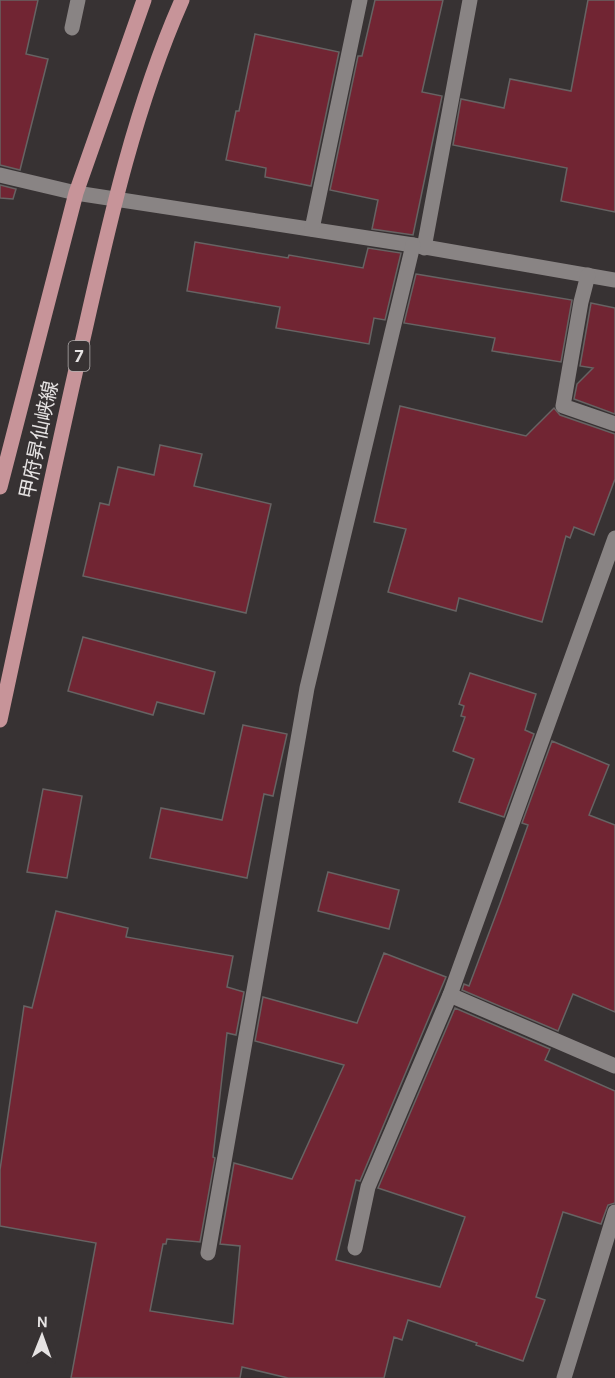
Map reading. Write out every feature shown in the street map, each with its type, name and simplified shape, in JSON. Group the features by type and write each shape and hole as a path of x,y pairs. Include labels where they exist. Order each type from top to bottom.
{"main road":[{"name":"甲府昇仙峡線","path":"0,487 76,193 144,0"},
{"name":"甲府昇仙峡線","path":"0,720 59,442 115,199 166,38 182,0"}],"street":[{"path":"72,28 78,0"},
{"path":"312,230 360,0"},
{"path":"208,1252 306,688 419,246 470,0"},
{"path":"0,175 76,193 419,246 615,280"},
{"path":"588,275 563,405 615,424"},
{"path":"355,1248 368,1187 450,995 615,538"},
{"path":"450,995 615,1066"},
{"path":"564,1378 615,1212"}],"building":[{"path":"0,0 38,0 26,54 48,59 20,170 0,165"},
{"path":"375,0 443,0 422,92 442,96 413,235 372,229 378,200 330,190 358,56 362,56"},
{"path":"588,0 615,0 615,212 561,201 567,168 453,145 461,99 504,108 510,79 571,91"},
{"path":"255,34 339,52 311,186 265,177 266,168 226,160"},
{"path":"0,185 16,189 13,199 0,198"},
{"path":"195,242 363,268 368,248 401,253 385,320 374,318 369,344 276,328 280,307 187,291"},
{"path":"416,274 572,300 561,362 492,351 495,338 404,323"},
{"path":"591,303 615,308 615,414 574,399 577,384 593,368 580,366"},
{"path":"400,406 526,436 554,408 560,415 615,434 615,479 594,535 574,527 570,538 566,536 542,622 459,598 456,611 388,592 406,529 374,522"},
{"path":"160,445 202,454 194,486 271,504 246,613 83,576 100,503 109,505 118,467 154,475"},
{"path":"83,637 215,672 204,714 157,702 153,715 68,691"},
{"path":"470,673 536,694 525,730 534,734 504,817 459,802 474,759 453,751 465,717 461,716 464,706 459,704"},
{"path":"243,725 287,734 273,796 264,794 247,878 150,858 161,808 222,820"},
{"path":"552,741 609,765 589,815 615,825 615,1012 573,994 558,1031 462,990 464,984 469,986 501,901 528,825 522,823"},
{"path":"43,789 82,796 67,878 27,872"},
{"path":"328,872 399,890 389,929 318,911"},
{"path":"56,911 128,928 126,937 233,956 227,987 244,992 236,1035 227,1033 213,1157 215,1158 200,1242 167,1239 166,1244 163,1244 150,1311 233,1324 240,1246 220,1244 234,1163 292,1179 344,1065 255,1041 263,997 357,1023 384,953 446,977 360,1181 356,1180 336,1260 440,1287 465,1217 378,1188 455,1008 550,1049 545,1060 615,1091 615,1203 608,1205 601,1224 563,1212 536,1297 545,1300 523,1361 408,1320 402,1340 394,1337 384,1378 288,1378 242,1367 240,1378 71,1378 96,1243 0,1226 0,1170 24,1006 32,1008"}]}
